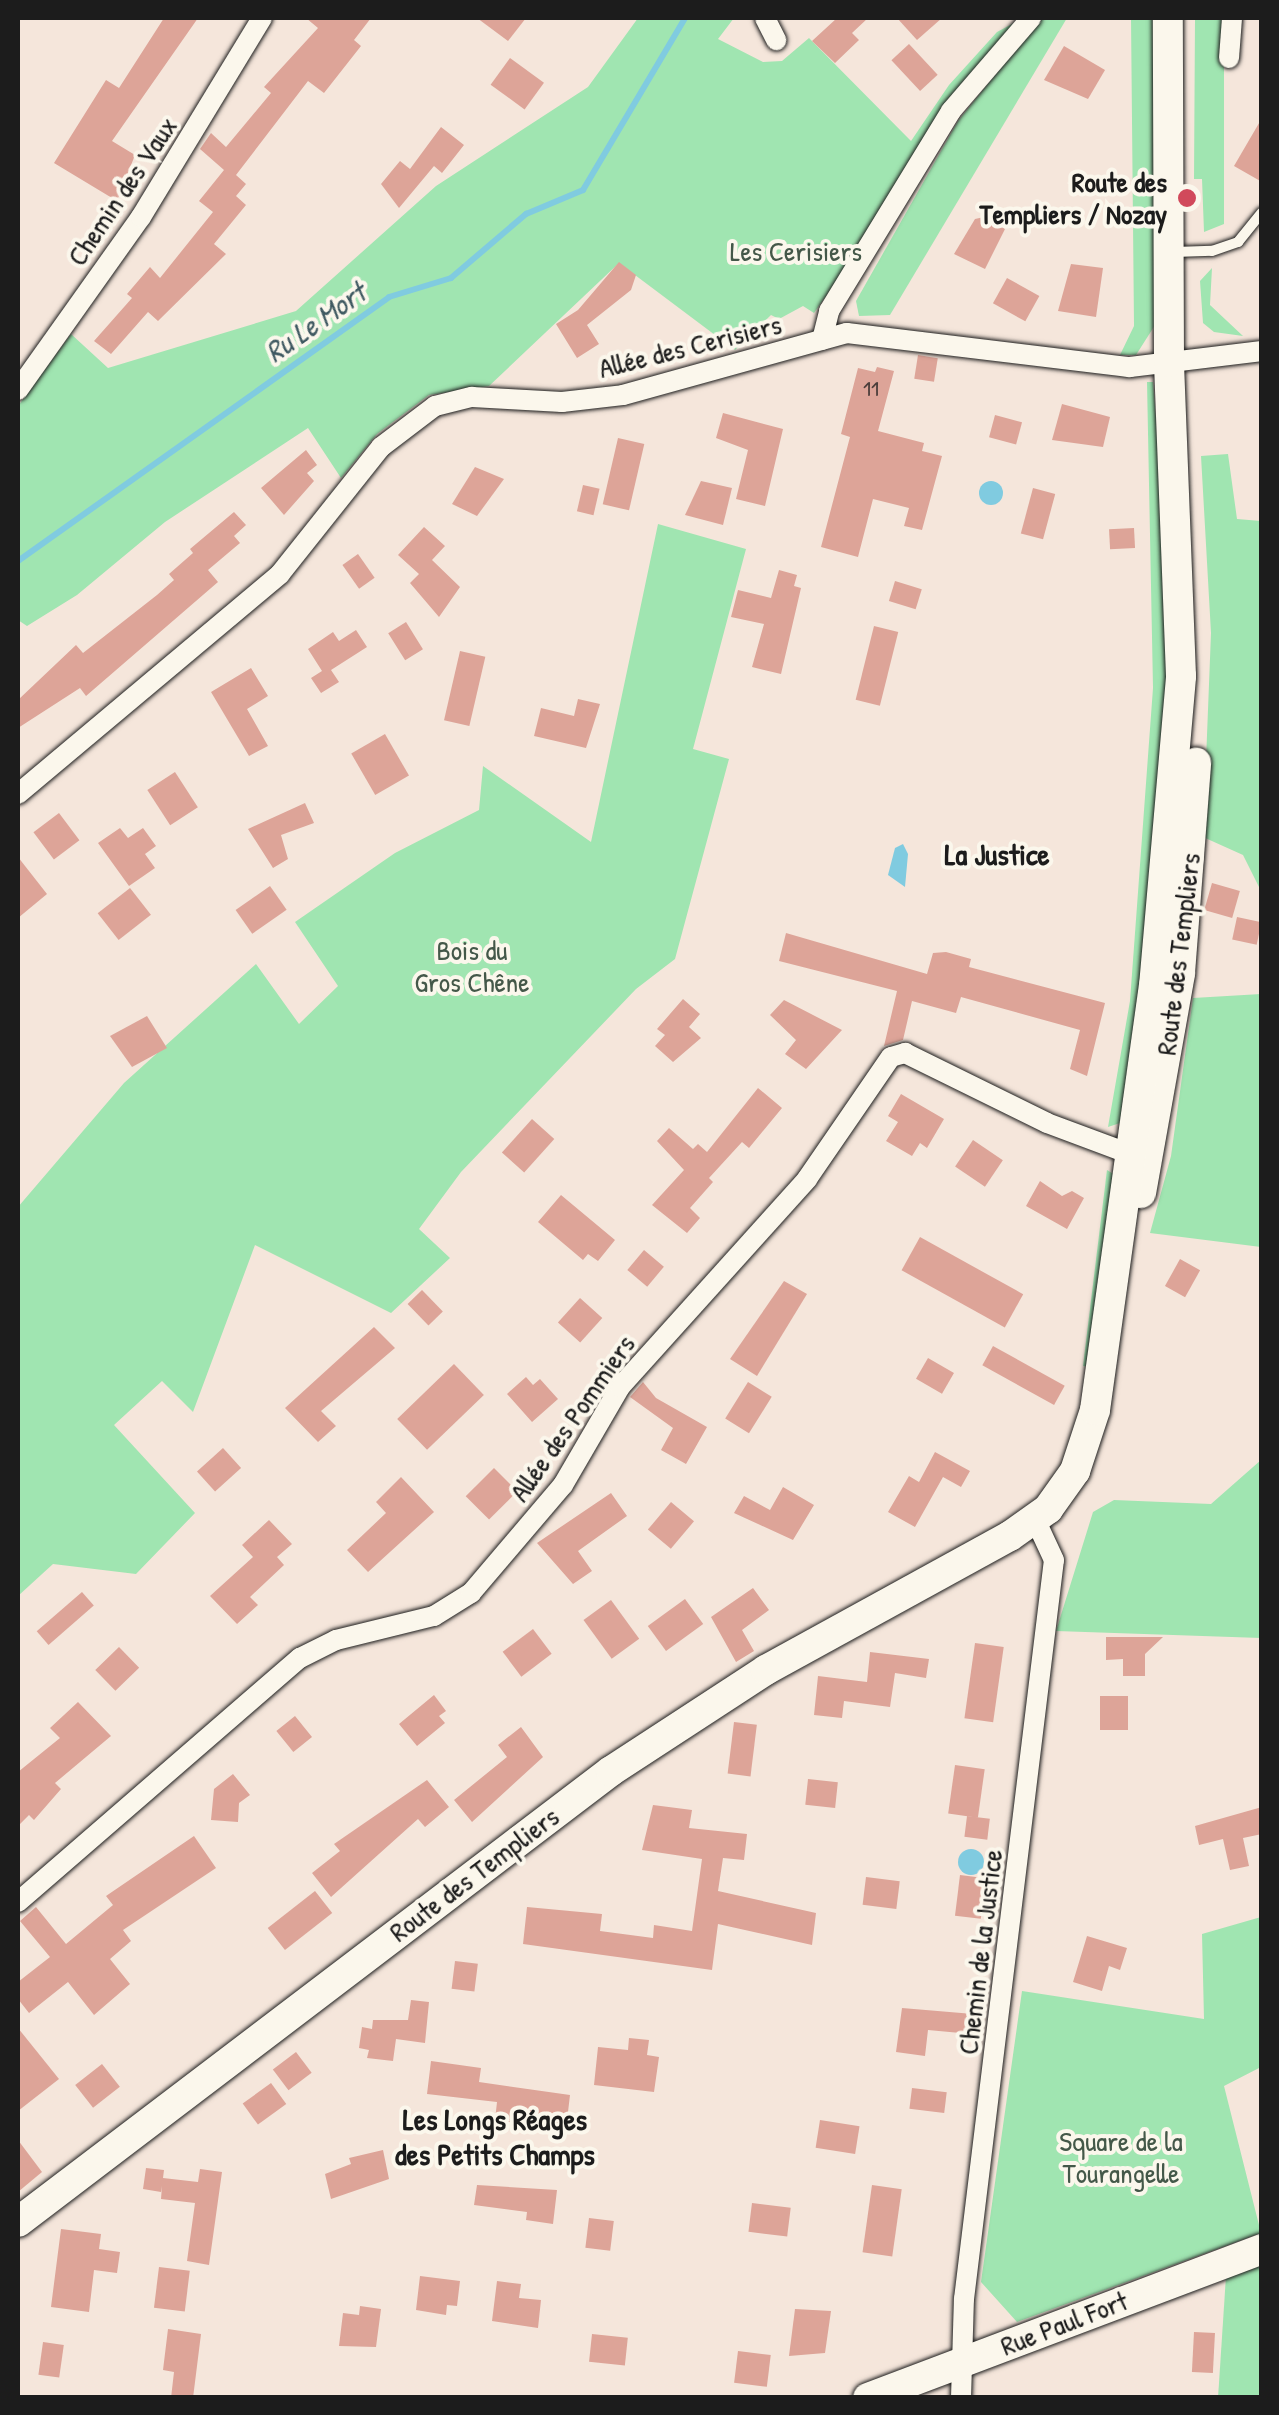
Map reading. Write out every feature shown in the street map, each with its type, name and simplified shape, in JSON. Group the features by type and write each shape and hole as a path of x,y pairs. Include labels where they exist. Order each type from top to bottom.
{"main road":[{"name":"Route des Templiers","path":"1168,18 1179,253"},
{"name":"Route des Templiers","path":"18,2222 612,1772 766,1670 957,1567 976,1568 1040,1526 1067,1515 1098,1455 1137,1156 1182,676 1179,253 1188,18"},
{"name":"Rue Paul Fort","path":"868,2398 1262,2249"}],"street":[{"name":"Chemin des Vaux","path":"18,390 141,216 262,18"},
{"path":"764,18 776,40"},
{"path":"822,340 830,311 951,112 1032,18"},
{"path":"1228,58 1232,18"},
{"name":"Allée des Cerisiers","path":"18,794 280,574 381,447 435,406 472,397 562,402 623,396 847,333 908,336 1130,367 1262,350"},
{"name":"Allée des Pommiers","path":"18,1902 300,1658 336,1640 434,1616 471,1592 564,1485 628,1376 807,1180 891,1057 905,1053 1137,1156"},
{"name":"Chemin de la Justice","path":"961,2398 1034,1690 1054,1560 1040,1526"}],"lane":[{"path":"1179,253 1238,242 1262,212"}],"green space":[{"name":"Les Cerisiers","path":"638,18 734,18 718,39 763,62 782,61 809,38 911,141 949,85 997,32 1023,18 814,313 803,306 779,319 771,315 735,350 619,263 489,386 429,395 377,434 341,478 308,428 165,522 77,595 27,626 18,620 18,406 71,334 108,368 296,311 436,186 588,87"},
{"path":"1041,18 1067,18 890,315 859,316 856,301 958,121"},
{"path":"1131,18 1155,18 1157,322 1136,355 1120,355 1134,326"},
{"path":"1195,18 1224,18 1224,224 1204,232 1202,179 1194,179"},
{"path":"1212,268 1210,305 1243,336 1214,332 1203,323 1200,281"},
{"path":"1147,382 1153,382 1160,468 1167,672 1154,892 1120,1123 1108,1127 1130,1001 1153,688"},
{"path":"1228,454 1237,519 1261,521 1261,891 1243,855 1203,837 1211,633 1201,456"},
{"name":"Bois du Gros Chêne","path":"658,524 746,549 693,749 729,759 675,959 636,989 461,1172 419,1229 450,1258 391,1313 255,1245 193,1412 162,1381 114,1425 195,1513 136,1574 53,1564 18,1596 18,1207 124,1083 256,964 299,1024 338,986 295,922 395,853 479,810 483,766 591,842"},
{"path":"1261,994 1261,1247 1150,1233 1171,1156 1193,998"},
{"path":"1107,1170 1115,1175 1090,1367 1083,1366"},
{"path":"1261,1460 1261,1638 1056,1631 1093,1512 1114,1500 1211,1504"},
{"name":"Square de la Tourangelle","path":"1261,1917 1261,2067 1224,2086 1261,2233 1017,2322 981,2282 1022,1991 1204,2019 1202,1934"},
{"path":"1261,2263 1261,2397 1218,2398 1226,2276"}],"water":[{"path":"991,481 1003,493 991,505 979,493"},
{"path":"903,844 908,854 905,887 888,875 895,848"},
{"path":"971,1849 980,1853 984,1862 980,1871 971,1875 962,1871 958,1862 962,1853"}],"building":[{"path":"164,18 198,18 112,141 135,155 117,201 54,163 106,80 119,88"},
{"path":"306,18 371,18 354,40 361,46 324,93 308,81 236,175 246,184 236,196 246,205 214,244 226,254 158,321 148,312 111,354 94,341 132,298 127,294 150,267 160,278 213,212 199,201 224,170 200,149 211,133 226,147 271,93 264,87 318,28"},
{"path":"477,18 526,18 508,41"},
{"path":"837,18 868,18 852,33 859,40 835,63 812,41"},
{"path":"897,18 942,18 917,40"},
{"path":"909,44 938,75 920,91 891,60"},
{"path":"1064,46 1105,70 1088,99 1044,80"},
{"path":"510,58 544,83 525,109 491,85"},
{"path":"1262,118 1262,182 1234,166"},
{"path":"441,127 464,145 442,173 434,166 399,208 381,184 400,161 410,169"},
{"path":"984,217 1005,229 985,269 954,254 975,219"},
{"path":"619,262 636,275 631,290 587,325 599,344 577,358 556,324 578,310"},
{"path":"1071,264 1103,268 1096,317 1058,311"},
{"path":"1007,278 1039,296 1025,321 993,303"},
{"path":"918,355 938,358 934,382 914,379"},
{"path":"877,367 894,371 878,431 924,443 922,451 942,456 922,530 904,526 909,508 873,499 858,557 821,547 850,437 841,434 858,368 875,372"},
{"path":"1062,404 1110,417 1103,447 1052,440"},
{"path":"723,413 783,429 765,506 736,499 748,450 716,438"},
{"path":"995,415 1022,422 1016,444 989,437"},
{"path":"618,438 644,444 629,510 603,504"},
{"path":"306,450 317,465 307,473 314,481 284,515 261,488"},
{"path":"475,467 504,479 477,516 452,504"},
{"path":"701,481 732,488 723,525 685,515"},
{"path":"583,485 600,489 593,515 577,511"},
{"path":"1033,488 1055,494 1043,539 1021,533"},
{"path":"234,512 246,525 234,536 240,543 208,570 218,582 86,696 80,688 18,728 18,700 76,645 83,653 157,595 174,580 169,574 193,553 190,549"},
{"path":"424,527 445,546 432,560 460,587 439,617 410,583 419,574 398,555"},
{"path":"1134,528 1135,548 1110,549 1109,529"},
{"path":"358,554 375,578 359,589 342,565"},
{"path":"779,570 797,575 794,586 801,588 781,674 752,667 764,624 731,617 738,590 771,598"},
{"path":"895,581 922,589 916,609 889,601"},
{"path":"406,622 423,649 405,660 388,633"},
{"path":"874,626 898,632 880,706 856,700"},
{"path":"356,630 367,647 331,670 339,682 321,693 311,678 322,671 308,649 333,632 339,641"},
{"path":"460,651 485,657 469,726 444,720"},
{"path":"251,668 268,696 247,709 268,746 249,756 211,692"},
{"path":"578,699 600,704 586,748 534,736 541,708 574,716"},
{"path":"385,734 409,776 375,795 351,754"},
{"path":"175,772 198,807 170,825 147,790"},
{"path":"305,803 314,823 281,835 288,859 273,868 248,829"},
{"path":"59,813 79,840 54,859 33,832"},
{"path":"120,828 128,838 143,828 156,846 145,854 155,868 129,886 98,843"},
{"path":"18,857 47,894 18,918"},
{"path":"1212,883 1240,891 1232,918 1204,910"},
{"path":"270,886 287,910 252,934 236,910"},
{"path":"130,888 151,915 119,940 98,913"},
{"path":"1237,917 1261,922 1257,945 1232,939"},
{"path":"786,933 927,974 933,953 946,952 971,959 969,967 1105,1003 1087,1076 1070,1069 1080,1030 961,997 956,1013 912,1001 903,1040 884,1046 897,991 779,961"},
{"path":"683,999 700,1014 689,1027 701,1038 673,1062 655,1046 665,1035 657,1029"},
{"path":"784,1000 842,1030 806,1069 785,1054 796,1040 770,1015"},
{"path":"147,1016 167,1048 132,1067 110,1036"},
{"path":"758,1088 782,1108 749,1148 742,1142 709,1178 713,1182 690,1208 700,1218 687,1233 652,1205 684,1170 657,1141 669,1128 693,1149 698,1144 707,1152"},
{"path":"901,1094 944,1119 927,1148 920,1143 912,1156 886,1141 898,1122 888,1116"},
{"path":"532,1119 554,1139 524,1173 502,1152"},
{"path":"973,1140 1003,1160 985,1187 955,1167"},
{"path":"1040,1181 1062,1196 1072,1191 1084,1198 1067,1229 1026,1206"},
{"path":"561,1195 615,1240 598,1261 588,1254 583,1260 538,1222"},
{"path":"920,1237 1023,1294 1005,1327 902,1270"},
{"path":"644,1250 664,1267 647,1287 627,1270"},
{"path":"1180,1259 1200,1270 1185,1297 1165,1286"},
{"path":"784,1281 807,1294 757,1376 730,1359"},
{"path":"422,1290 443,1312 428,1325 408,1304"},
{"path":"580,1298 602,1318 580,1343 558,1323"},
{"path":"374,1327 395,1348 321,1411 336,1426 318,1442 285,1408"},
{"path":"993,1346 1065,1386 1054,1405 982,1365"},
{"path":"928,1358 954,1373 942,1394 916,1379"},
{"path":"454,1364 484,1395 427,1450 397,1419"},
{"path":"526,1377 533,1385 540,1379 558,1399 532,1422 507,1394"},
{"path":"643,1382 656,1398 707,1427 686,1464 661,1450 673,1428 630,1397"},
{"path":"748,1382 772,1397 749,1433 725,1418"},
{"path":"223,1448 241,1468 215,1491 197,1471"},
{"path":"935,1452 970,1471 961,1487 943,1477 915,1527 888,1512 909,1476 919,1482"},
{"path":"494,1468 517,1491 489,1520 466,1496"},
{"path":"401,1477 434,1512 368,1572 347,1550 386,1513 376,1502"},
{"path":"783,1487 814,1505 793,1540 734,1513 744,1496 770,1510"},
{"path":"611,1493 627,1516 578,1551 592,1571 573,1584 537,1543"},
{"path":"671,1502 694,1521 671,1549 648,1530"},
{"path":"269,1520 292,1544 277,1557 284,1565 250,1597 258,1605 237,1624 210,1596 253,1557 242,1545"},
{"path":"753,1588 769,1610 742,1630 754,1651 736,1662 711,1617"},
{"path":"82,1592 94,1606 49,1645 37,1631"},
{"path":"685,1599 703,1624 666,1651 648,1626"},
{"path":"611,1600 639,1639 612,1659 583,1620"},
{"path":"533,1629 552,1654 521,1677 503,1652"},
{"path":"1106,1637 1163,1637 1145,1654 1145,1676 1123,1676 1123,1659 1106,1660"},
{"path":"975,1643 1004,1647 993,1722 964,1718"},
{"path":"119,1647 139,1668 115,1691 95,1670"},
{"path":"870,1652 929,1659 926,1678 895,1673 890,1707 844,1701 842,1718 814,1715 818,1676 867,1682"},
{"path":"434,1695 446,1711 439,1716 445,1723 417,1746 399,1724"},
{"path":"1100,1696 1128,1696 1128,1730 1100,1730"},
{"path":"78,1702 111,1736 55,1783 61,1789 34,1820 29,1815 18,1826 18,1772 60,1738 50,1728"},
{"path":"295,1716 312,1737 293,1752 276,1731"},
{"path":"734,1722 757,1725 750,1776 728,1774"},
{"path":"521,1727 543,1757 472,1822 454,1800 507,1757 498,1745"},
{"path":"955,1765 985,1769 978,1818 948,1814"},
{"path":"233,1774 250,1795 239,1803 238,1822 211,1820 214,1789"},
{"path":"808,1779 838,1782 835,1808 805,1805"},
{"path":"427,1780 449,1807 425,1827 418,1819 331,1897 312,1873 340,1851 334,1844"},
{"path":"653,1805 692,1810 689,1828 747,1834 744,1860 723,1858 718,1891 816,1913 812,1945 718,1924 712,1970 523,1944 527,1907 602,1914 600,1931 653,1938 654,1925 692,1931 702,1859 642,1850"},
{"path":"1262,1807 1262,1834 1243,1838 1249,1866 1230,1870 1223,1839 1199,1845 1195,1826"},
{"path":"967,1816 990,1819 987,1840 964,1837"},
{"path":"194,1836 216,1868 123,1930 131,1941 110,1959 130,1984 94,2015 68,1982 29,2013 18,1999 18,1982 50,1957 20,1921 36,1907 66,1944 113,1905 106,1896"},
{"path":"960,1875 986,1878 981,1919 955,1916"},
{"path":"866,1877 900,1881 896,1909 863,1905"},
{"path":"315,1891 332,1913 285,1950 268,1928"},
{"path":"1087,1936 1127,1948 1120,1970 1109,1966 1102,1991 1073,1982"},
{"path":"455,1961 478,1964 474,1992 452,1989"},
{"path":"411,2000 429,2002 425,2043 396,2039 393,2061 367,2058 369,2050 359,2048 362,2027 372,2029 373,2020 408,2020"},
{"path":"902,2008 985,2015 982,2035 928,2030 925,2056 896,2052"},
{"path":"18,2028 59,2079 18,2111"},
{"path":"629,2038 649,2040 647,2055 659,2057 654,2092 594,2085 598,2047 628,2050"},
{"path":"296,2052 312,2073 288,2090 273,2069"},
{"path":"431,2061 481,2068 479,2082 570,2095 566,2129 495,2120 497,2102 427,2094"},
{"path":"102,2064 120,2087 93,2108 75,2085"},
{"path":"271,2083 286,2104 258,2125 243,2104"},
{"path":"912,2088 947,2092 944,2113 909,2109"},
{"path":"820,2120 860,2126 855,2154 816,2148"},
{"path":"18,2140 42,2172 18,2192"},
{"path":"383,2150 389,2179 331,2199 325,2174 351,2164 349,2158"},
{"path":"146,2168 164,2170 163,2178 198,2182 200,2169 222,2172 209,2265 187,2261 195,2203 161,2199 162,2186 161,2192 143,2189"},
{"path":"477,2185 557,2190 553,2224 526,2220 527,2212 474,2205"},
{"path":"872,2185 902,2189 892,2257 863,2252"},
{"path":"752,2203 791,2208 787,2237 748,2232"},
{"path":"589,2218 614,2221 610,2251 585,2248"},
{"path":"61,2229 101,2234 99,2249 120,2252 117,2273 94,2270 89,2312 51,2307"},
{"path":"159,2267 190,2271 185,2311 154,2308"},
{"path":"420,2276 460,2281 457,2306 447,2305 446,2315 416,2310"},
{"path":"497,2281 521,2284 519,2298 541,2300 538,2328 492,2321"},
{"path":"360,2306 381,2309 376,2347 339,2346 343,2313 359,2315"},
{"path":"795,2309 831,2311 825,2353 789,2356"},
{"path":"168,2329 201,2334 193,2398 171,2398 174,2372 163,2370"},
{"path":"1194,2332 1215,2333 1213,2373 1192,2372"},
{"path":"592,2334 628,2338 625,2366 589,2362"},
{"path":"43,2342 64,2345 59,2378 38,2375"},
{"path":"738,2351 771,2355 767,2387 734,2383"}],"waterway":[{"name":"Ru Le Mort","path":"18,561 389,297 451,278 526,214 583,190 685,18"}],"place":[{"name":"Route des Templiers / Nozay","path":"1187,198"}],"district":[{"name":"La Justice","path":"997,854"},
{"name":"Les Longs Réages des Petits Champs","path":"495,2136"}]}
